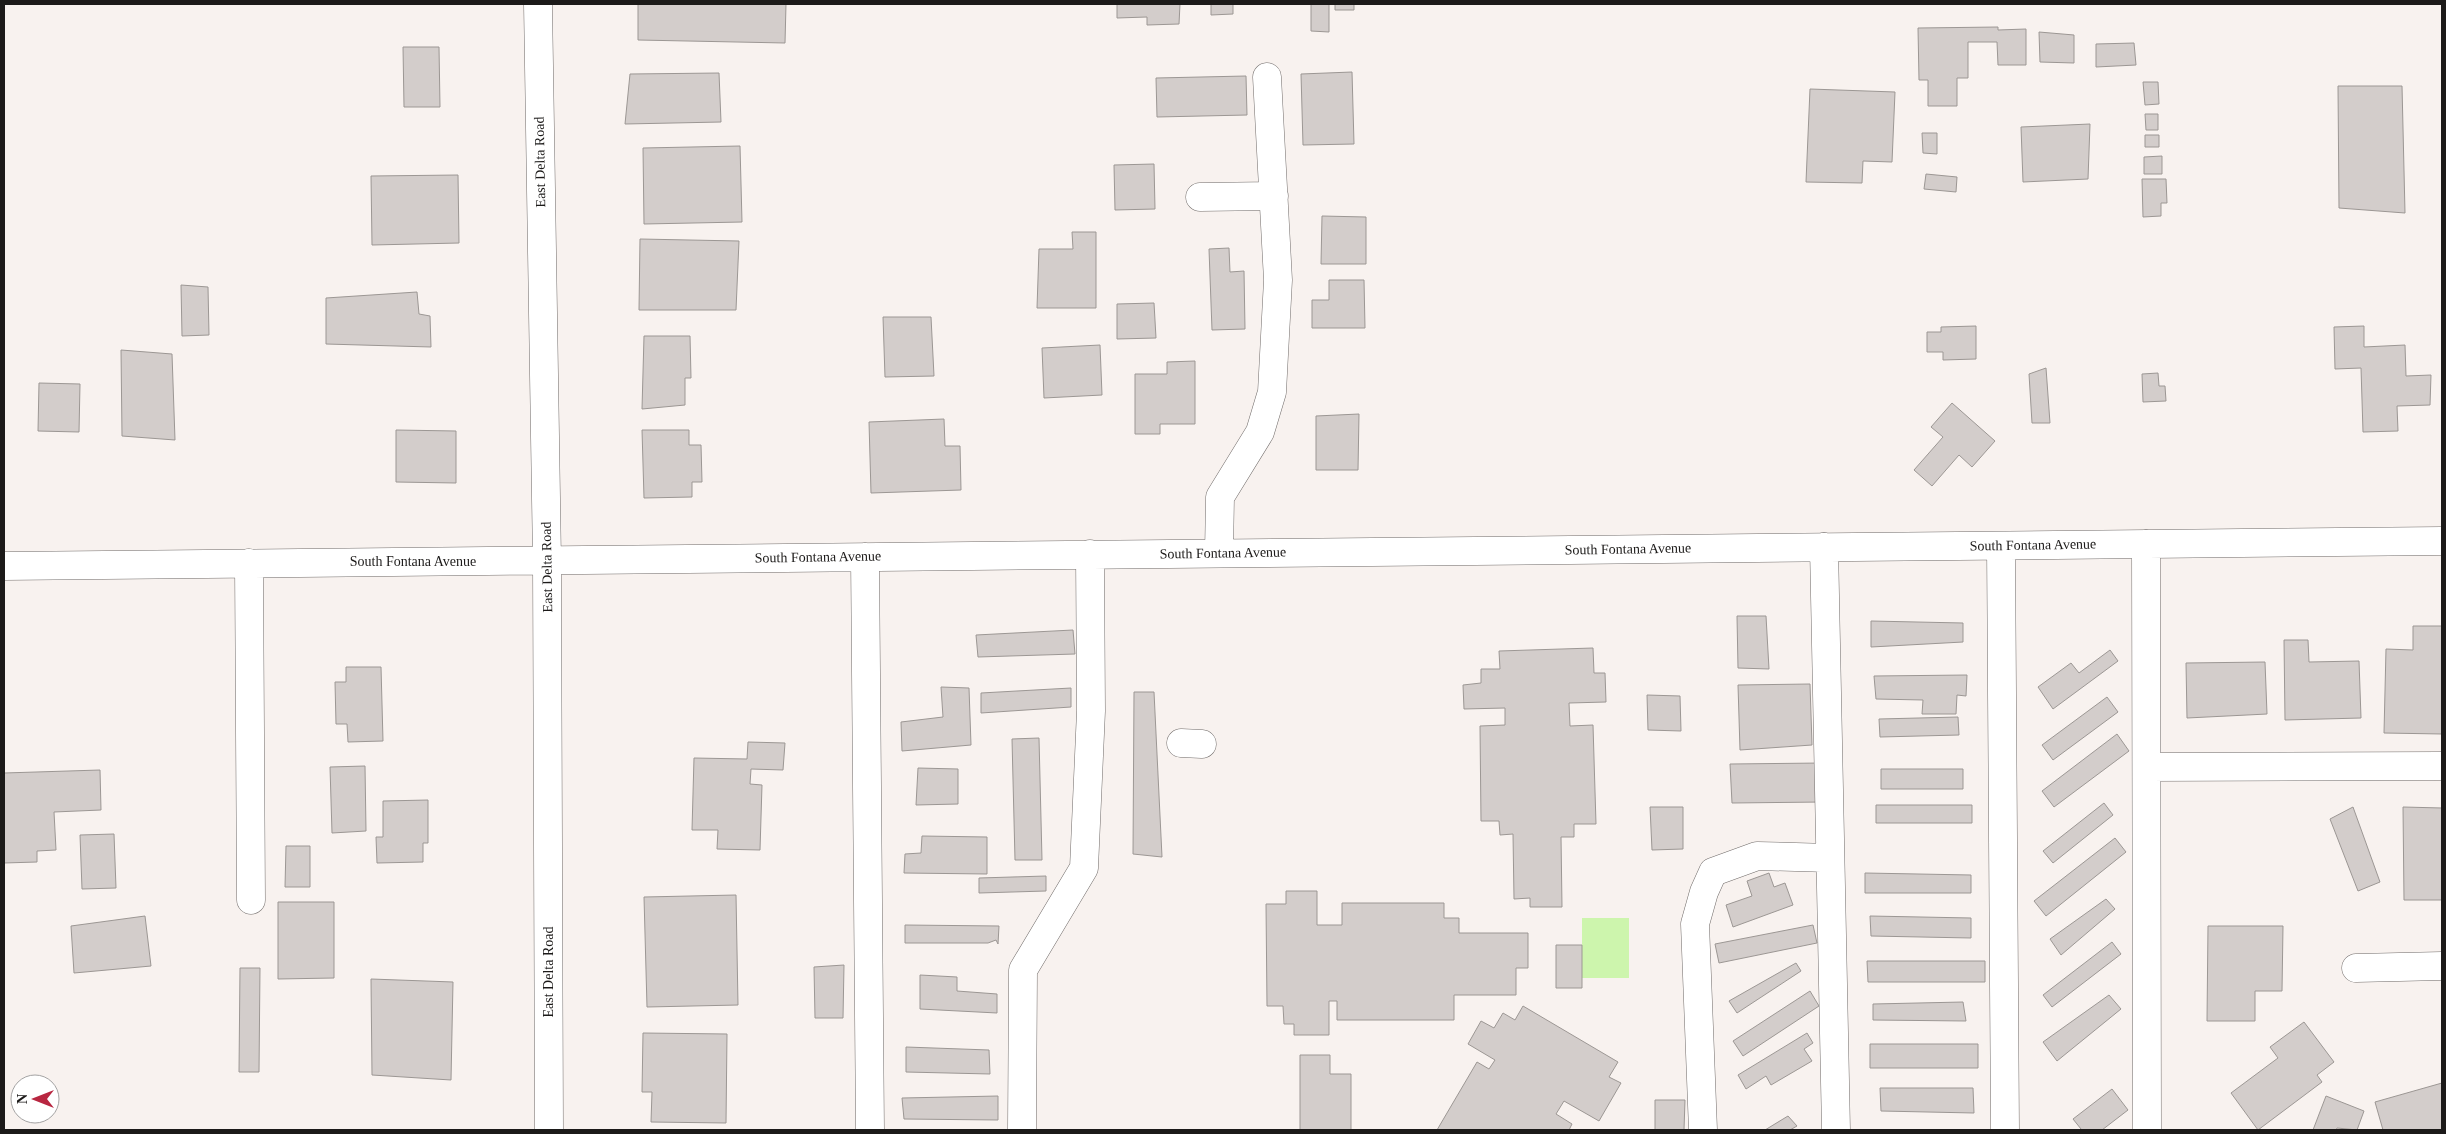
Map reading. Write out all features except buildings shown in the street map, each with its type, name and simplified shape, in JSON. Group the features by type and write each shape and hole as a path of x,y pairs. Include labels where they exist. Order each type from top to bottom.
{"street":[{"name":"East Delta Road","path":"538,4 547,560 549,1130"},
{"path":"1219,553 1220,497 1260,432 1272,392 1278,280 1267,77"},
{"path":"1200,197 1274,196"},
{"name":"South Fontana Avenue","path":"4,566 2442,541"},
{"path":"2146,544 2148,1130"},
{"path":"2001,546 2005,1130"},
{"path":"1824,547 1836,1130"},
{"path":"1022,1130 1023,970 1084,868 1091,711 1090,554"},
{"path":"865,557 870,1130"},
{"path":"249,563 251,900"},
{"path":"2146,767 2442,766"},
{"path":"1703,1130 1695,924 1713,872 1757,856 1830,858"},
{"path":"2356,968 2442,966"}],"green space":[{"path":"1582,918 1629,918 1629,978 1582,978"}]}
